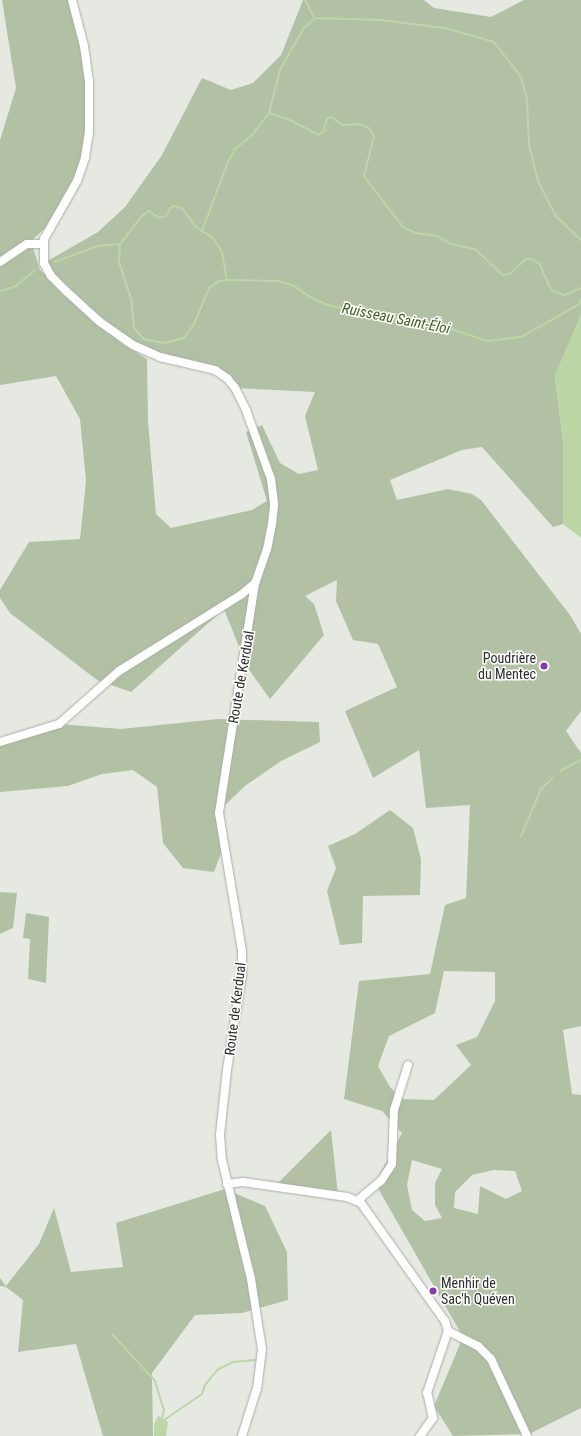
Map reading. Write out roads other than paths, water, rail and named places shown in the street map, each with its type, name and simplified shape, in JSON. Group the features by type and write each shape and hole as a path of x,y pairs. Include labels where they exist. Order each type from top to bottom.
{"street":[{"path":"0,262 27,244 42,244 77,181 85,158 89,132 89,80 84,46 72,0"},
{"name":"Route de Kerdual","path":"42,244 47,271 57,283 100,322 133,345 160,357 215,370 235,388 271,479 274,505 267,549 255,583 219,813 242,951 242,975 227,1070 220,1134 222,1160 251,1279 262,1349 257,1388 242,1436"},
{"path":"0,742 59,724 119,671 242,594 255,583"},
{"path":"358,1200 381,1181 392,1164 394,1110 408,1065"},
{"path":"227,1184 243,1182 358,1200 445,1321 448,1331 427,1393 433,1418 420,1436"},
{"path":"448,1331 478,1346 491,1359 527,1436"}],"waterway":[{"path":"305,0 314,18 381,20 445,28 494,42 521,77 527,100 529,145 538,181 555,215 581,240"},
{"path":"202,231 228,162 235,149 252,135 269,113 280,70 303,29 314,19"},
{"path":"269,113 292,121 318,135 323,132 327,119 331,117 343,125 359,124 369,128 374,136 364,176 403,227 416,233 437,236 451,244 475,249 503,275 511,273 526,259 531,259 539,263 551,290 565,295 581,288"},
{"name":"Ruisseau Saint-Éloi","path":"54,262 98,246 120,244 142,216 149,211 159,218 167,216 170,208 174,206 182,208 196,227 213,238 222,252 227,280 278,281 294,286 312,298 328,305 370,315 405,318 440,325 487,341 521,337 578,305 581,300"},
{"name":"Ruisseau Saint-Éloi","path":"120,244 119,262 131,298 134,328 144,339 165,343 184,338 194,324 209,288 219,281 227,280"},
{"name":"Ruisseau Saint-Éloi","path":"0,291 16,286 35,270"},
{"path":"560,771 581,760"},
{"path":"521,836 541,789 553,778"},
{"path":"112,1334 155,1381 164,1410 162,1419"},
{"path":"164,1420 202,1394 205,1385 217,1370 233,1362 255,1360"}],"place":[{"name":"Poudrière du Mentec","path":"544,666"},
{"name":"Menhir de Sac'h Quéven","path":"433,1291"}]}
